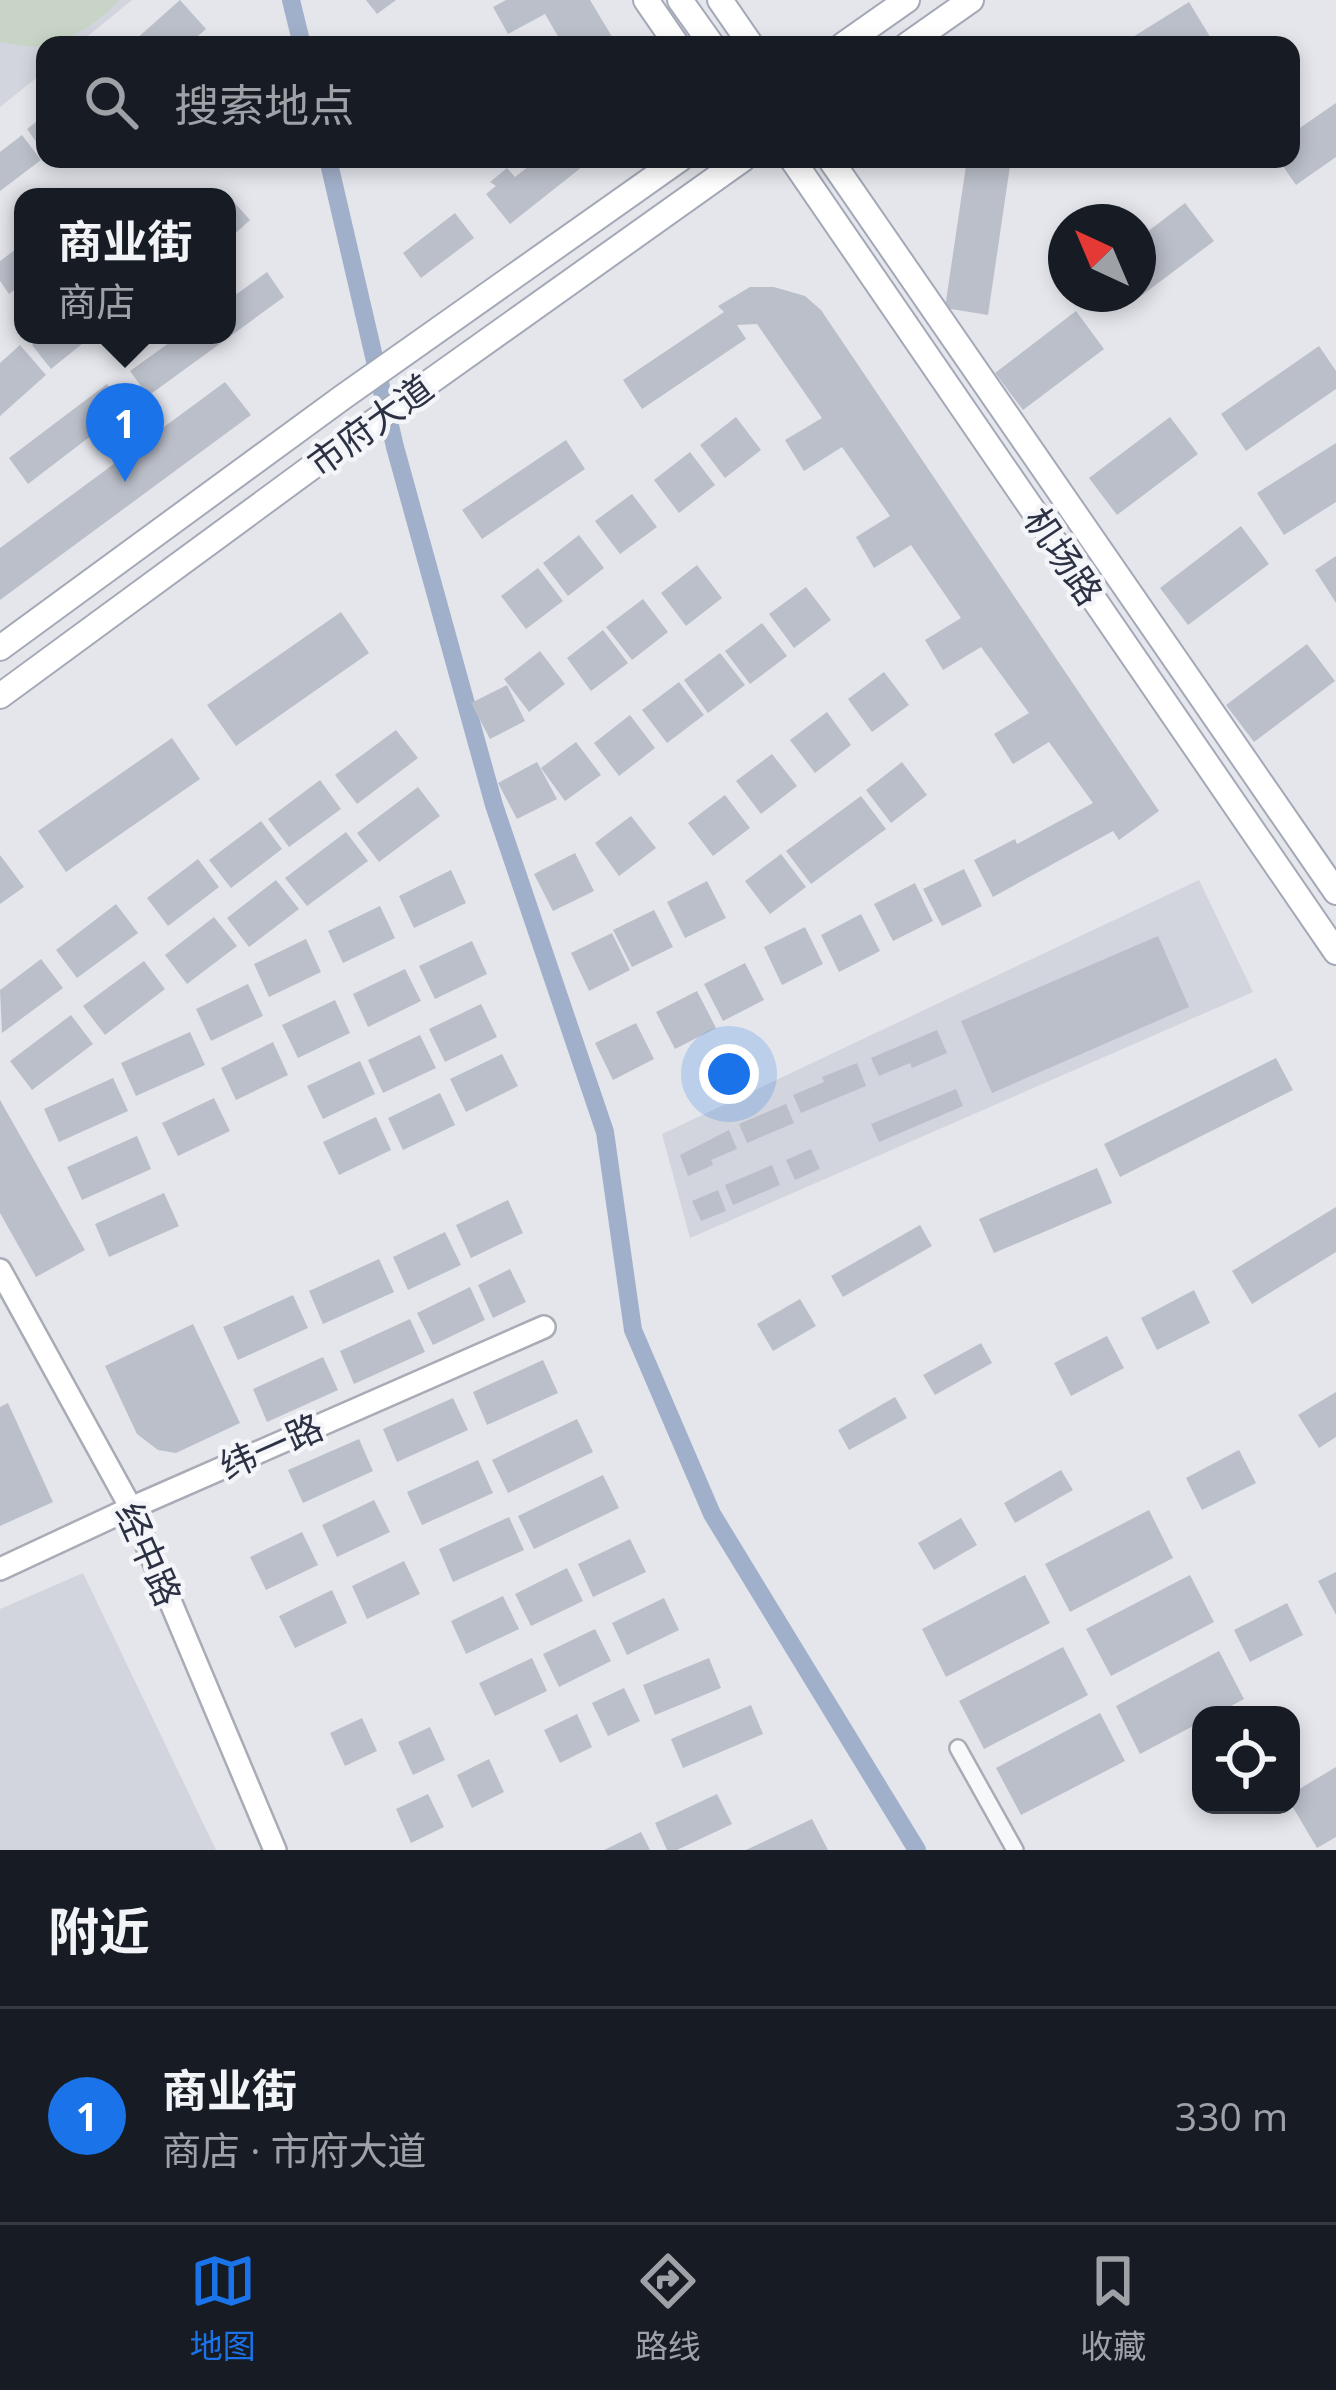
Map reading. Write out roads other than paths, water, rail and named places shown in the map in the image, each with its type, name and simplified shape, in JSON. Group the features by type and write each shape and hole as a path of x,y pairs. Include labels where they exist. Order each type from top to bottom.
{"main road":[{"path":"646,0 671,36"},
{"path":"680,0 706,36"},
{"path":"720,0 745,36"},
{"path":"856,36 907,0"},
{"path":"920,36 971,0"},
{"name":"市府大道","path":"0,648 666,168"},
{"name":"市府大道","path":"0,696 729,168"},
{"name":"机场路","path":"798,168 1336,952"},
{"name":"机场路","path":"836,168 1336,892"},
{"name":"经中路","path":"0,1270 131,1508 275,1850"},
{"name":"纬一路","path":"0,1569 544,1327"}],"street":[{"path":"958,1748 1015,1850"}],"waterway":[{"path":"291,0 300,36"},
{"path":"330,168 395,447 494,805 605,1132 633,1330 712,1514 917,1850"}],"place":[{"name":"商业街","path":"125,482"}]}
